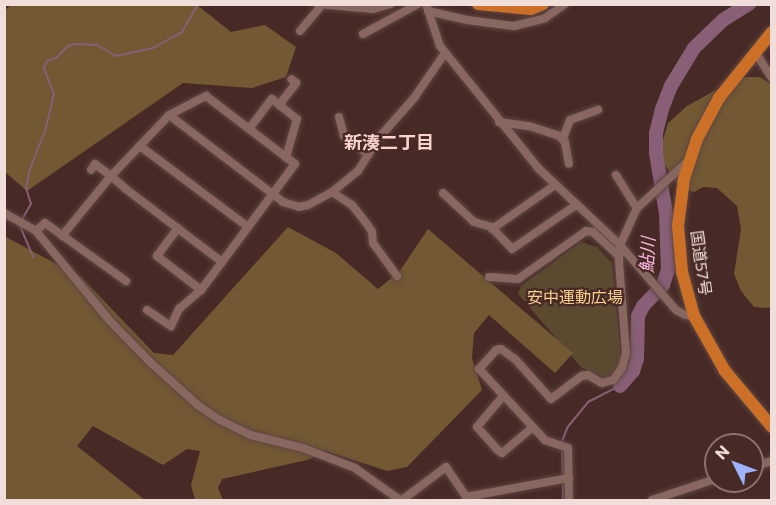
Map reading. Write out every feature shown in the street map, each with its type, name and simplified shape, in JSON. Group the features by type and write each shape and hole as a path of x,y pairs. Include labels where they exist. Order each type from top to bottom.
{"highway":[{"path":"478,4 531,9 543,4"},
{"name":"国道57号","path":"771,32 719,98 702,128 689,160 680,199 678,225 682,272 694,316 719,363 771,427"}],"street":[{"path":"300,31 320,5 373,9 390,4"},
{"path":"363,34 418,4"},
{"path":"427,8 467,20 514,26 545,18 565,4"},
{"path":"427,8 436,39 499,122 555,185 620,245 680,314 694,316"},
{"path":"755,52 771,78"},
{"path":"169,115 272,195 291,206 299,207 319,201 354,175 445,53"},
{"path":"279,105 296,83 291,79"},
{"path":"62,236 111,176 169,115 206,96 295,164 201,290 179,309 171,326 147,310"},
{"path":"249,129 272,99 297,119 286,157"},
{"path":"569,164 563,139 570,120 598,110"},
{"path":"339,117 344,136 369,155"},
{"path":"499,122 548,131 563,139"},
{"path":"140,146 248,227"},
{"path":"568,501 565,479 569,450 547,442 479,370 498,349 515,359 551,399 582,376 588,375 605,384 618,374 626,353 620,245 637,208 660,184 689,160"},
{"path":"90,170 95,164 222,262"},
{"path":"616,175 637,208"},
{"path":"492,229 555,185"},
{"path":"332,192 352,205 367,224 372,232 373,243 397,276"},
{"path":"443,193 474,222 492,229 510,248 514,249 576,205"},
{"path":"4,213 36,231 109,320 152,364 199,406 250,435 303,448 355,468 401,501 446,467 466,496 565,479"},
{"path":"36,231 45,222 126,281"},
{"path":"178,228 154,254 201,290"},
{"path":"489,277 518,279 586,231 592,232 619,256"},
{"path":"503,396 477,427 498,450 502,453 533,426"},
{"path":"652,501 704,483"}],"green space":[{"name":"安中運動広場","path":"581,242 597,247 612,263 621,359 617,369 606,379 581,367 518,294 521,286"}],"shaded area":[{"path":"12,4 197,5 231,32 265,25 296,47 286,77 252,88 183,83 27,191 5,172 4,11"},
{"path":"746,77 760,77 771,84 771,307 766,308 754,307 741,291 734,274 741,229 737,206 717,188 703,187 694,192 684,189 673,179 663,161 663,140 668,123 687,106"},
{"path":"288,227 336,253 378,289 399,272 428,229 573,353 555,373 489,315 474,333 472,358 482,390 407,467 387,471 326,451 307,460 222,479 218,488 223,500 195,500 191,485 200,451 187,449 163,465 93,426 77,446 145,500 5,500 4,236 81,277 154,353 173,355"}],"waterway":[{"path":"21,221 31,204 26,188 30,169 46,128 54,94 44,68 47,61 56,58 68,46 76,44 97,45 116,56 153,48 182,32 198,4"},
{"name":"鮎川","path":"620,386 633,371 637,359 638,316 643,306 663,285 668,270 666,213 656,153 656,133 662,109 671,86 694,48 723,20 749,4"},
{"path":"20,226 33,257"},
{"name":"鮎川","path":"561,444 567,428 588,402 620,386"},
{"name":"鮎川","path":"562,449 563,477"},
{"name":"鮎川","path":"563,482 563,500"}],"district":[{"name":"新湊二丁目","path":"389,142"}]}
